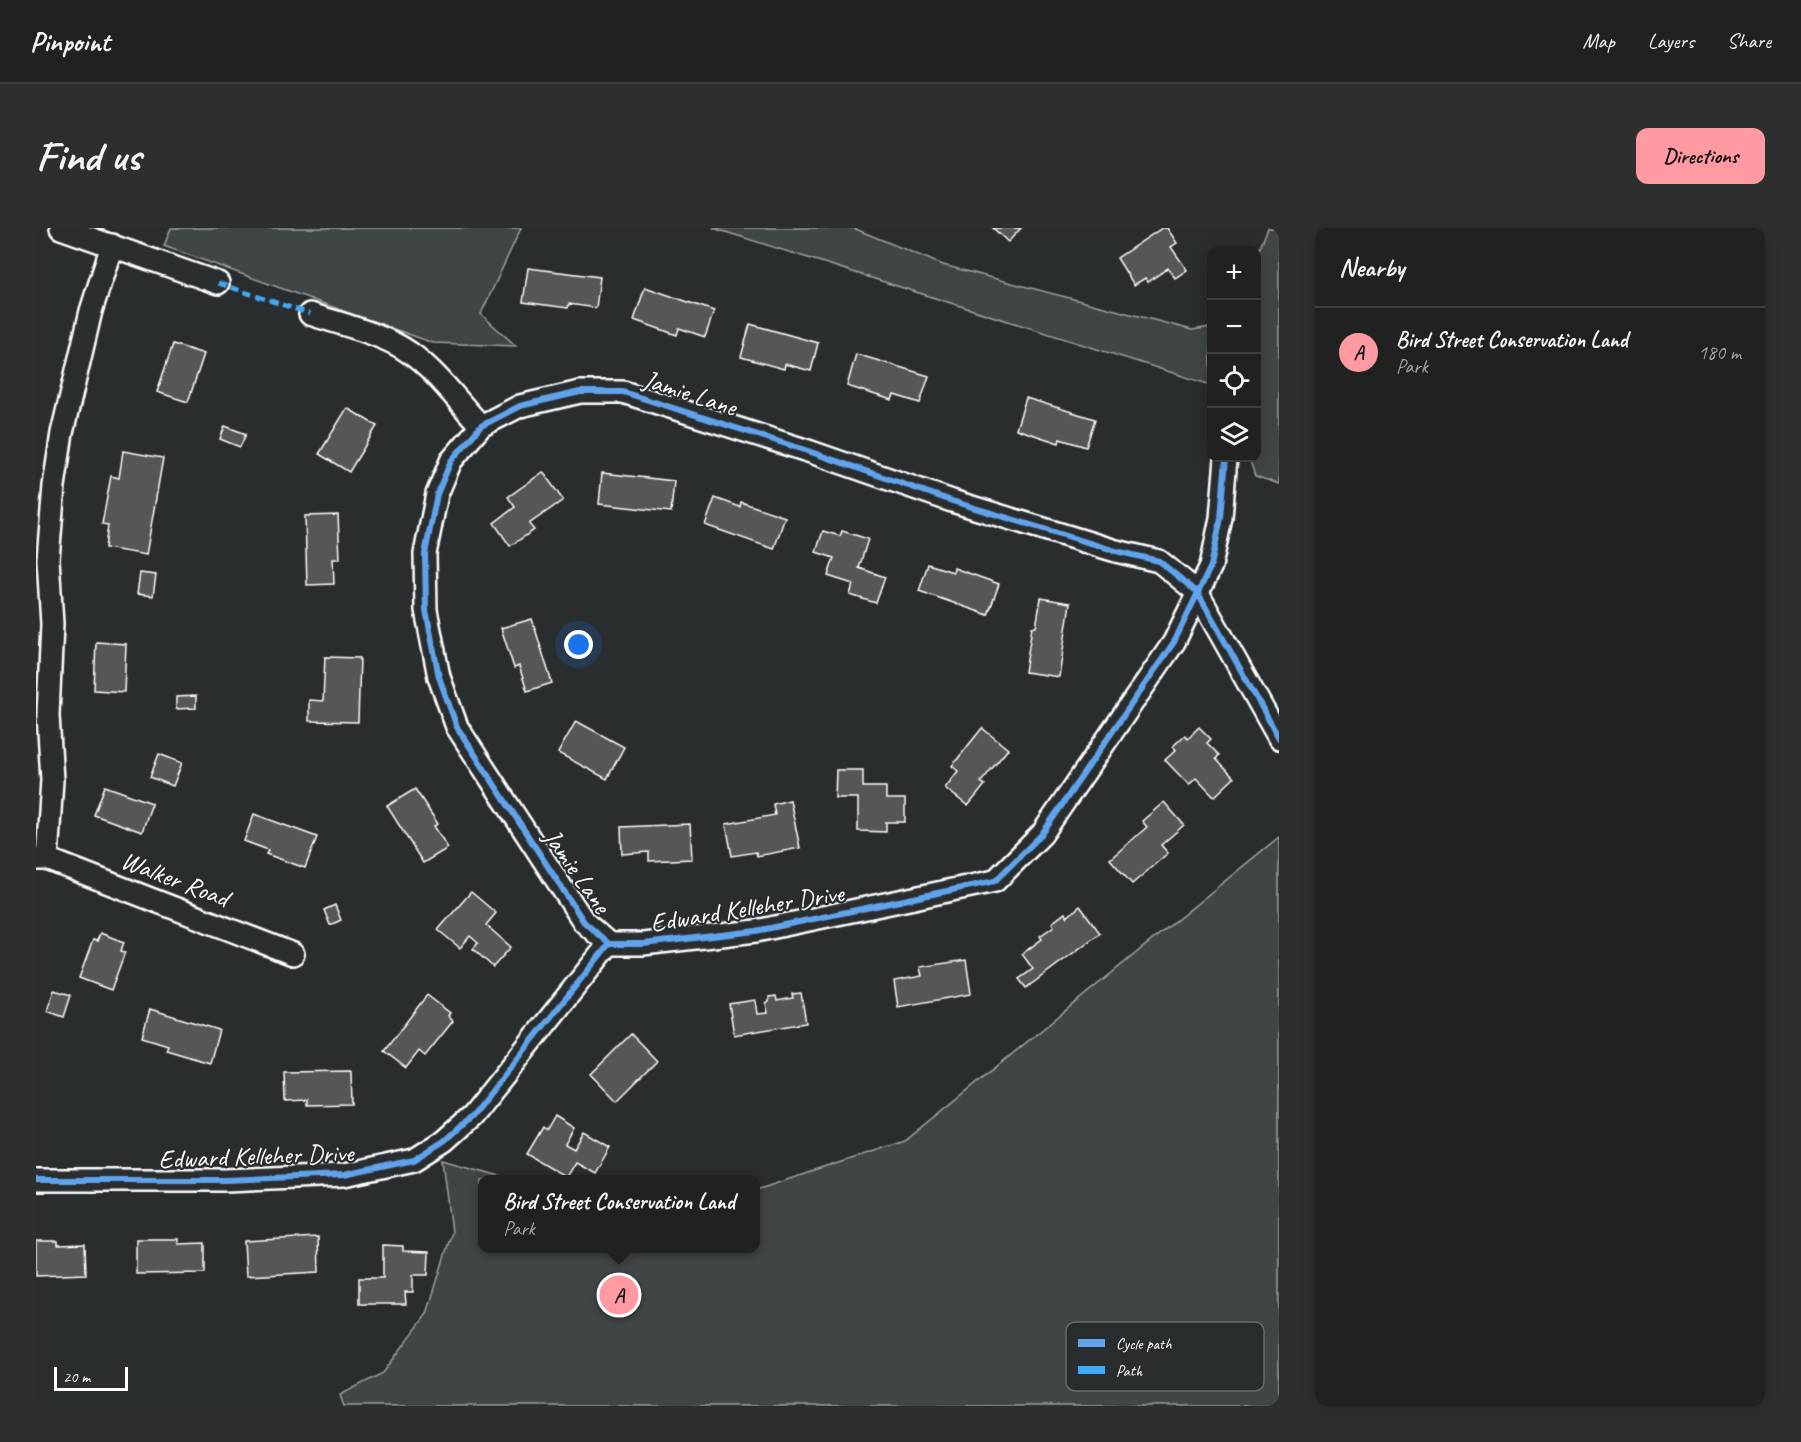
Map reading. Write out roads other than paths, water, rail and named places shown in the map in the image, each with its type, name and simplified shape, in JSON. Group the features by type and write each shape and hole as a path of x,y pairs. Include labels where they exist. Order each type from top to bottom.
{"street":[{"path":"61,228 218,283"},
{"path":"42,859 52,780 48,715 52,624 48,559 54,486 62,433 77,368 91,311 112,245"},
{"path":"310,314 389,341 408,352 425,365 481,426"},
{"name":"Jamie Lane","path":"609,944 584,922 457,727 439,677 426,610 425,554 436,494 451,461 481,426 520,406 554,397 580,392 622,392 808,451 963,505 1116,551 1159,561 1197,592"},
{"name":"Edward Kelleher Drive","path":"36,1180 225,1179 344,1175 414,1160 444,1141 472,1116 609,944 643,944 756,931 995,881 1042,834 1174,642 1211,566 1221,518 1226,462"},
{"path":"1197,592 1279,738"},
{"name":"Walker Road","path":"42,859 293,954"}],"place":[{"name":"Bird Street Conservation Land","path":"619,1295"}]}
